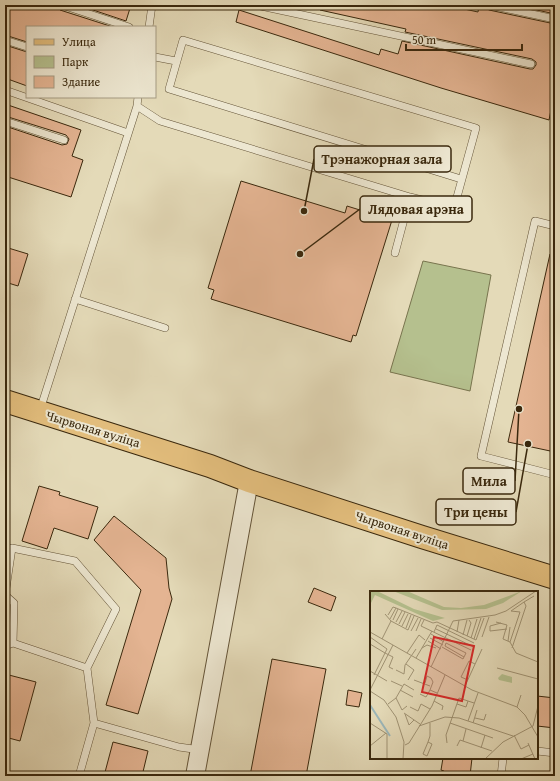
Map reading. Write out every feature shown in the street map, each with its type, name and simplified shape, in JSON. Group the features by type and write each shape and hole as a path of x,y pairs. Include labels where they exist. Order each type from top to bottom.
{"main road":[{"name":"Чырвоная вуліца","path":"5,401 210,466 249,481 422,537 555,578"}],"street":[{"path":"195,776 249,481"}],"lane":[{"path":"62,5 126,26"},
{"path":"149,26 152,5"},
{"path":"256,5 531,64"},
{"path":"490,5 555,19"},
{"path":"5,40 26,47"},
{"path":"137,106 160,121 410,197 454,208 476,128 183,40 169,89 461,179"},
{"path":"156,57 176,61"},
{"path":"5,90 26,97"},
{"path":"28,98 128,133"},
{"path":"39,412 137,106 138,98"},
{"path":"5,121 64,140"},
{"path":"395,253 410,197"},
{"path":"555,226 535,221 481,456 555,475"},
{"path":"75,299 165,328"},
{"path":"13,643 14,603 5,595 12,548 75,562 116,609 87,668 94,723 79,776"},
{"path":"5,646 13,643 87,668"},
{"path":"94,723 179,747 200,750"},
{"path":"538,751 555,753"},
{"path":"501,776 503,759"}],"green space":[{"path":"423,261 491,275 470,391 390,372"}],"building":[{"path":"5,5 40,5 51,9 52,5 57,5 60,10 110,26 26,26 26,42 5,35"},
{"path":"78,5 131,5 126,21"},
{"path":"321,5 446,5 478,12 479,5 485,5 489,10 555,24 555,90 549,120 441,88 236,22 239,10 379,55 381,49 398,54 402,41 530,69 533,69 536,65 536,62 532,59 405,32 406,29 320,10"},
{"path":"514,5 555,5 555,14"},
{"path":"5,45 26,52 26,86 5,78"},
{"path":"8,105 81,130 72,156 83,160 71,197 5,176 5,126 62,145 67,144 69,139 66,135 5,116"},
{"path":"241,181 345,213 347,206 392,220 356,336 353,335 351,342 211,299 214,290 208,288"},
{"path":"5,247 28,254 18,286 5,282"},
{"path":"550,254 555,254 555,452 508,442"},
{"path":"39,486 60,492 59,495 98,507 88,539 54,528 47,549 22,541"},
{"path":"114,516 166,558 169,588 172,599 138,714 106,705 141,590 94,540"},
{"path":"314,588 336,597 331,611 308,602"},
{"path":"272,659 326,669 306,776 250,776"},
{"path":"5,674 36,682 20,741 5,737"},
{"path":"348,690 362,693 359,707 346,705"},
{"path":"538,696 555,698 555,728 538,726"},
{"path":"113,742 148,751 142,776 104,776"},
{"path":"443,759 472,759 470,776 443,776 444,771 441,770"}],"place":[{"name":"Трэнажорная зала","path":"304,211"},
{"name":"Лядовая арэна","path":"300,254"},
{"name":"Мила","path":"519,409"},
{"name":"Три цены","path":"528,444"}]}
